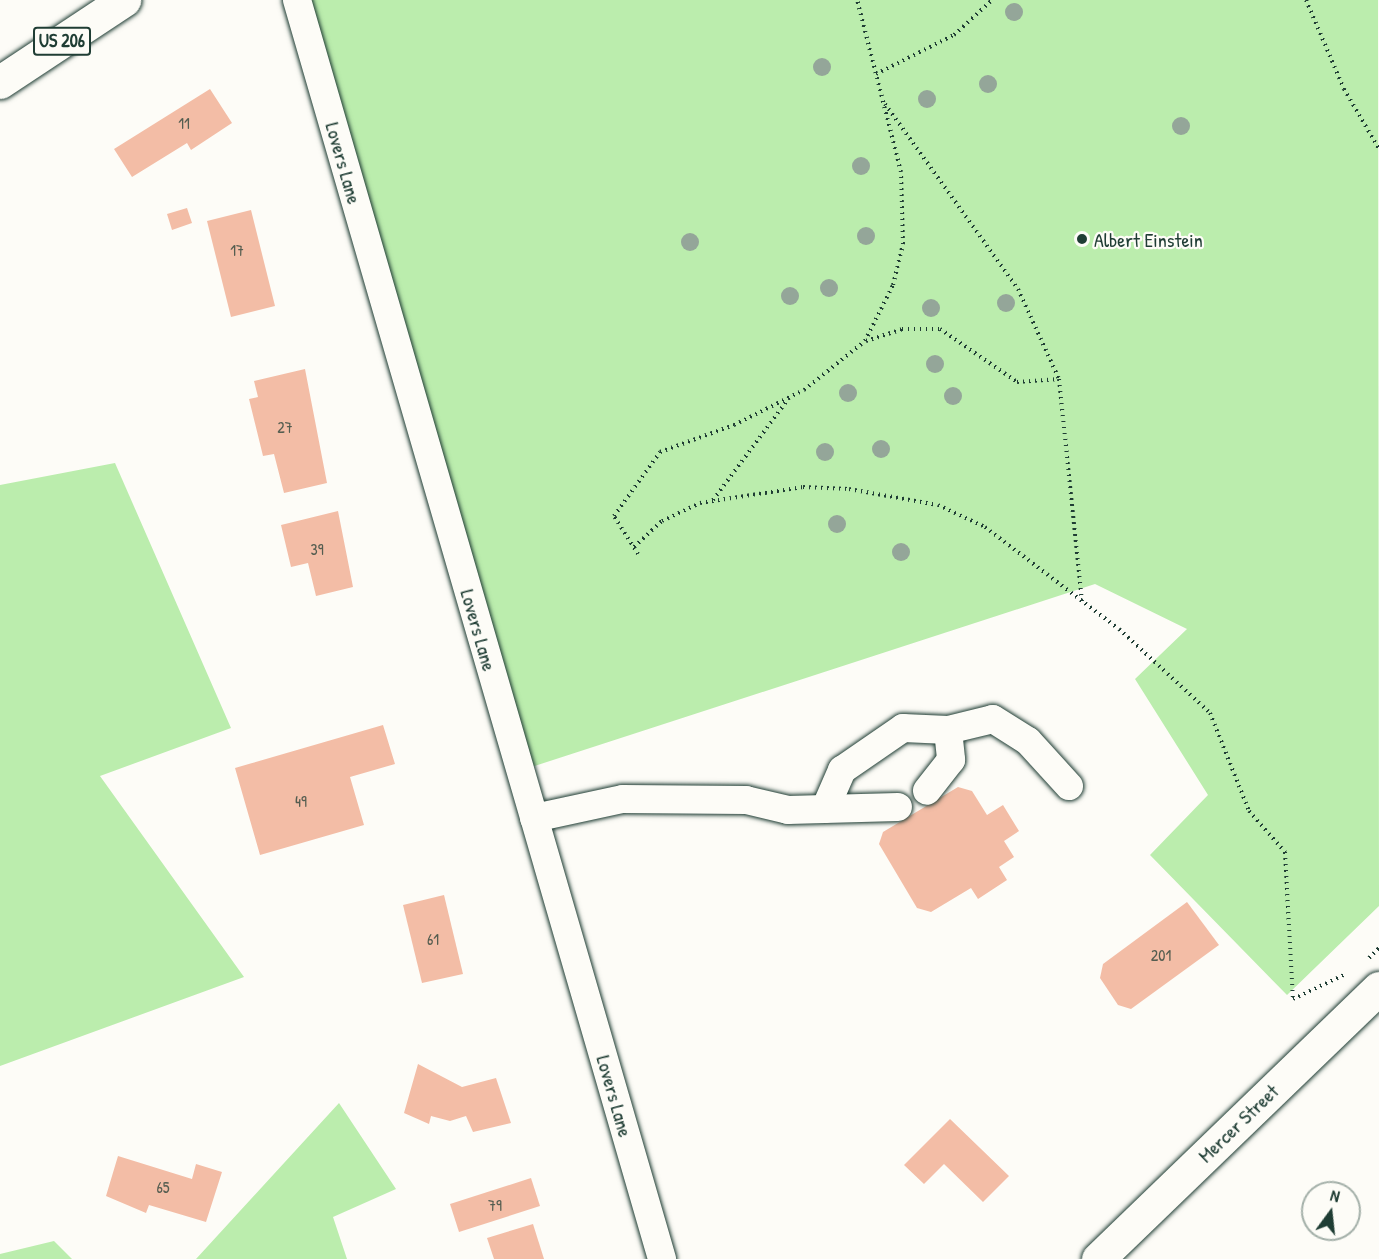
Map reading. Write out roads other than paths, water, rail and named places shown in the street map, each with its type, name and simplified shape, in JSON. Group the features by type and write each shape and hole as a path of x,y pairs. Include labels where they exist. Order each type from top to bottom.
{"main road":[{"name":"US 206","path":"0,82 124,0"},
{"name":"Mercer Street","path":"1098,1259 1366,973"}],"street":[{"name":"Lovers Lane","path":"297,0 662,1259"},
{"path":"825,809 842,770 863,752 903,728 948,730 993,719 1028,741 1068,786"},
{"path":"927,791 951,759 948,730"},
{"path":"534,818 623,799 746,800 788,810 898,807"}],"place":[{"name":"Albert Einstein","path":"1082,239"}]}
